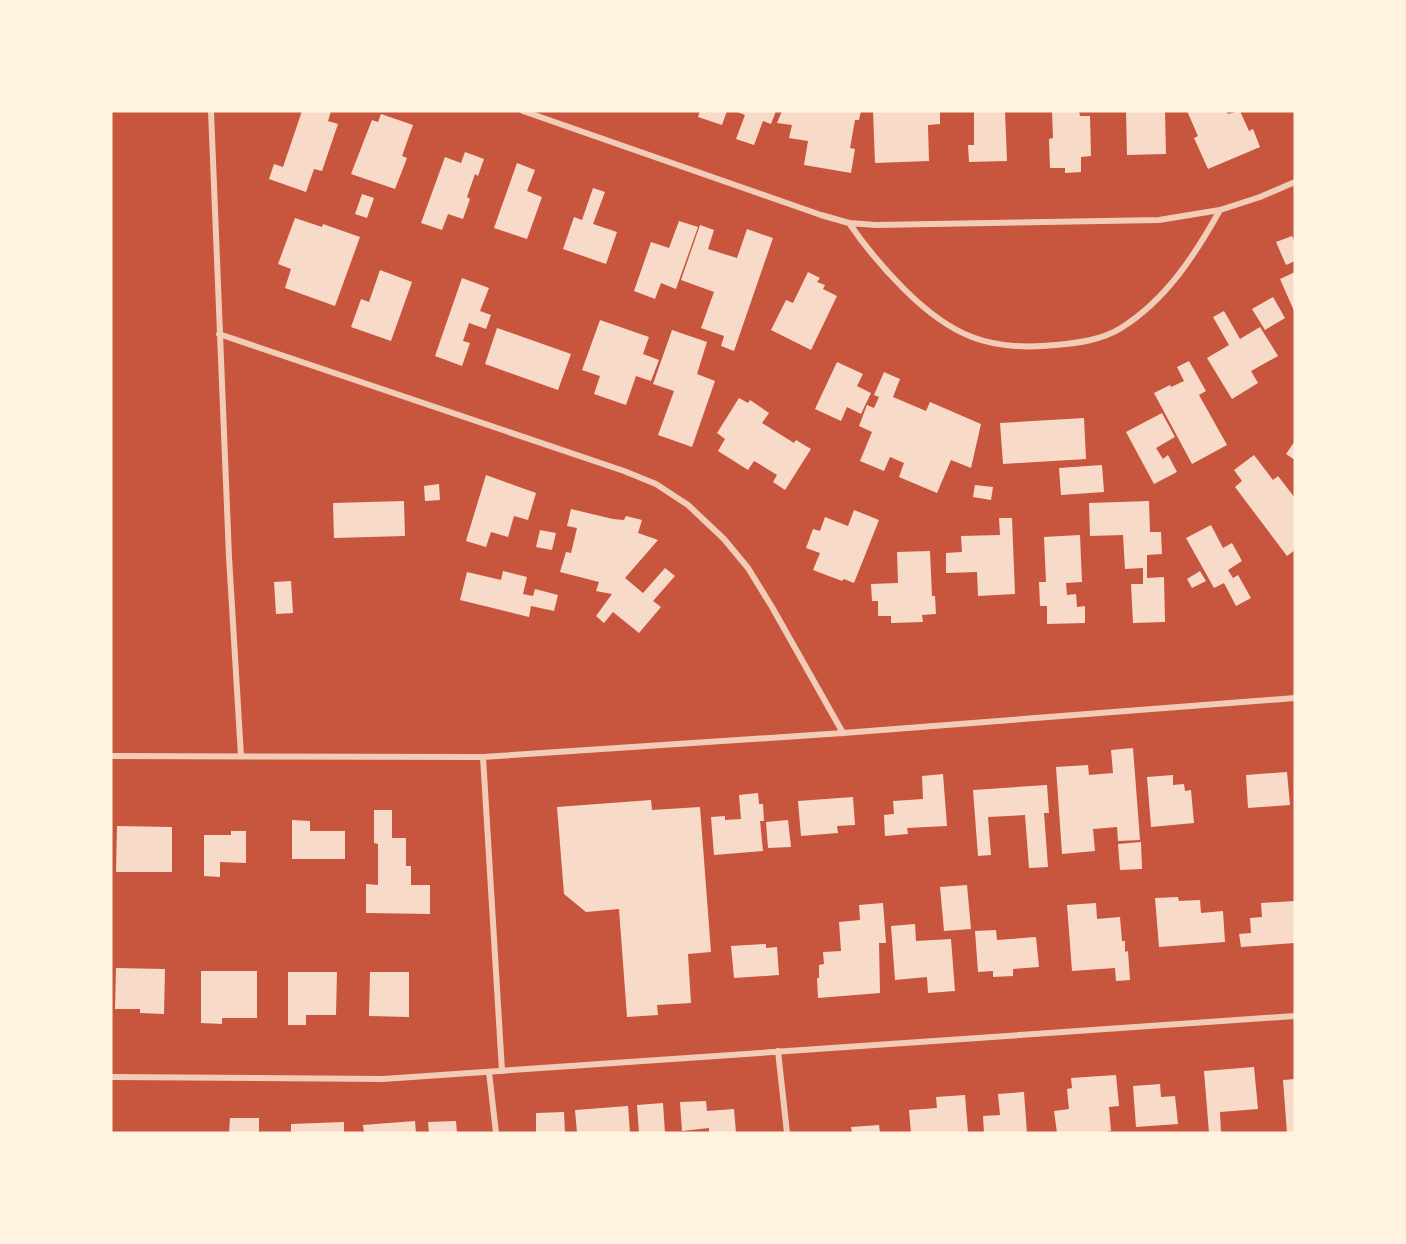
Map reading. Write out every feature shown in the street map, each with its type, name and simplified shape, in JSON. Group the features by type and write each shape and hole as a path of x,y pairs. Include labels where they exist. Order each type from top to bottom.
{"street":[{"path":"211,111 219,334 241,756"},
{"path":"524,111 849,223 886,225 1159,220 1220,210 1260,197 1295,182"},
{"path":"849,223 871,255 925,309 944,324 986,342 1011,347 1040,347 1097,339 1120,329 1141,314 1173,283 1201,244 1220,210"},
{"path":"219,334 624,471 656,484 688,505 724,539 748,568 843,734"},
{"path":"111,756 483,757 843,734 1295,698"},
{"path":"483,757 502,1071"},
{"path":"111,1077 382,1079 1295,1016"},
{"path":"778,1051 788,1133"},
{"path":"489,1072 496,1133"}],"building":[{"path":"302,111 331,111 328,121 338,124 322,171 314,169 306,192 269,179 274,164 283,167"},
{"path":"700,111 727,111 722,125 698,117"},
{"path":"735,111 776,111 771,124 763,121 754,145 736,139 745,115"},
{"path":"782,111 861,111 859,120 855,120 850,148 855,149 851,173 804,165 808,141 789,138 792,125 777,123"},
{"path":"873,111 940,111 940,124 928,125 929,161 875,163"},
{"path":"974,111 1005,111 1007,161 969,162 968,145 974,145"},
{"path":"1052,111 1079,111 1080,116 1090,116 1091,156 1081,157 1081,172 1065,173 1065,168 1050,168 1049,139 1053,138"},
{"path":"1126,111 1165,111 1166,154 1127,155"},
{"path":"1187,111 1226,111 1228,114 1240,111 1249,131 1253,129 1260,147 1208,169 1194,138 1198,136"},
{"path":"381,114 413,125 402,156 407,158 395,189 351,174 372,120 378,122"},
{"path":"465,152 484,159 478,176 475,174 467,197 470,199 463,219 448,214 442,230 421,223 445,157 461,163"},
{"path":"517,163 535,170 527,191 542,197 527,239 494,228"},
{"path":"593,188 605,192 593,224 617,232 606,264 563,249 574,217 582,220"},
{"path":"362,194 374,198 367,218 355,214"},
{"path":"295,218 322,227 323,224 360,237 335,306 285,288 291,269 278,264"},
{"path":"679,221 698,227 676,289 661,283 655,299 634,291 651,242 669,248"},
{"path":"700,225 714,230 708,249 737,258 747,229 773,238 734,351 721,346 724,336 701,328 714,292 681,280"},
{"path":"1292,236 1295,243 1295,261 1286,265 1276,242"},
{"path":"380,270 412,282 391,341 351,327 361,299 369,302"},
{"path":"808,272 820,278 817,282 825,285 823,289 837,296 811,350 771,330 786,300 793,303"},
{"path":"1295,272 1295,313 1280,279"},
{"path":"462,278 489,288 480,311 491,315 486,329 469,323 463,341 470,343 462,366 435,356"},
{"path":"1273,297 1285,318 1265,330 1252,309"},
{"path":"1224,311 1240,339 1260,327 1278,356 1251,371 1258,383 1232,399 1207,358 1229,345 1213,317"},
{"path":"600,320 649,337 643,354 659,360 651,381 636,376 626,405 594,394 600,376 582,370"},
{"path":"497,328 571,354 558,390 485,364"},
{"path":"672,330 707,342 697,374 715,381 692,447 658,435 674,391 653,384"},
{"path":"1189,361 1206,391 1199,395 1227,445 1192,464 1154,393 1184,381 1177,367"},
{"path":"837,362 863,374 857,386 871,393 861,414 847,407 841,421 815,409"},
{"path":"884,372 900,379 893,397 926,411 930,402 981,424 971,468 951,460 937,493 899,477 904,463 890,457 884,471 860,461 872,432 859,426 867,405 874,408 879,397 874,395"},
{"path":"739,398 748,403 750,400 769,413 762,423 794,443 796,440 811,449 785,490 773,482 777,475 756,462 754,461 748,470 718,451 725,439 717,433"},
{"path":"1162,413 1175,437 1156,448 1163,459 1168,455 1177,472 1154,484 1126,432"},
{"path":"1084,418 1086,459 1003,464 1000,423"},
{"path":"1295,441 1295,460 1286,454"},
{"path":"1254,455 1273,480 1278,476 1295,498 1295,550 1287,556 1235,487 1242,481 1234,470"},
{"path":"1102,465 1104,492 1061,495 1059,468"},
{"path":"486,475 536,493 528,520 514,516 508,537 491,532 486,547 466,541"},
{"path":"439,484 440,500 425,501 424,486"},
{"path":"975,485 993,487 991,500 973,497"},
{"path":"404,501 405,536 334,538 333,503"},
{"path":"1149,501 1150,532 1161,532 1162,554 1147,555 1147,578 1164,577 1165,622 1133,623 1131,584 1143,584 1143,568 1125,569 1123,535 1090,536 1089,503"},
{"path":"571,509 613,519 624,520 626,516 642,520 638,533 658,540 625,578 643,593 665,568 675,576 653,601 661,607 639,633 613,612 604,623 596,616 612,594 596,591 599,582 560,572 566,552 571,553 577,528 567,526"},
{"path":"854,510 879,520 854,583 813,570 820,553 806,548 813,529 820,531 825,517 848,526"},
{"path":"999,518 1012,518 1015,594 978,596 977,572 946,573 946,553 962,552 961,536 1000,535"},
{"path":"1211,525 1223,548 1232,543 1242,561 1228,570 1233,578 1238,575 1251,598 1236,606 1224,583 1214,588 1186,538"},
{"path":"540,530 556,533 552,550 536,547"},
{"path":"1080,535 1082,582 1066,583 1067,595 1076,594 1077,607 1085,606 1085,623 1047,624 1047,606 1040,606 1039,582 1046,582 1044,537"},
{"path":"930,551 932,596 935,596 936,614 922,615 923,622 891,623 891,616 878,616 878,601 872,601 871,584 898,583 897,552"},
{"path":"503,571 527,577 523,594 533,596 535,589 558,595 554,611 531,606 529,617 460,600 467,572 501,580"},
{"path":"1200,571 1206,581 1192,588 1187,579"},
{"path":"291,581 293,613 276,614 274,582"},
{"path":"1133,748 1140,840 1118,841 1117,827 1093,829 1095,851 1062,854 1056,767 1088,765 1089,775 1113,773 1111,750"},
{"path":"1287,772 1290,805 1248,808 1246,775"},
{"path":"943,774 947,826 907,828 908,834 885,836 884,815 894,814 893,801 923,799 922,776"},
{"path":"1173,775 1173,785 1184,784 1185,791 1191,790 1194,823 1151,827 1147,777"},
{"path":"1047,785 1049,813 1044,813 1048,867 1029,868 1025,815 988,817 991,855 978,856 973,790"},
{"path":"758,793 759,804 763,804 764,821 760,821 763,851 714,855 711,817 725,816 725,820 741,819 739,795"},
{"path":"853,797 855,825 837,826 838,833 801,836 798,801"},
{"path":"651,800 652,810 700,807 711,952 688,954 691,1003 657,1005 658,1015 627,1017 619,909 586,912 564,894 557,807"},
{"path":"374,810 392,810 392,838 406,838 406,866 411,866 411,885 430,885 430,914 366,913 366,884 378,885 378,844 374,843"},
{"path":"292,820 310,821 310,831 345,831 345,859 292,859"},
{"path":"788,820 791,847 768,848 766,822"},
{"path":"117,826 172,827 172,872 116,872"},
{"path":"231,831 246,831 246,863 220,862 220,877 204,876 204,835 231,835"},
{"path":"1141,842 1142,869 1120,870 1118,844"},
{"path":"967,885 971,929 944,931 940,887"},
{"path":"1178,897 1179,901 1200,900 1201,913 1223,911 1225,942 1159,947 1155,898"},
{"path":"1295,901 1295,943 1241,947 1239,934 1251,933 1250,918 1262,917 1261,903"},
{"path":"883,903 886,943 879,943 880,993 818,998 817,978 819,978 819,965 824,964 823,952 841,951 839,922 860,920 859,905"},
{"path":"1096,903 1097,919 1120,917 1122,941 1125,941 1125,952 1128,951 1130,980 1116,981 1115,968 1072,971 1067,905"},
{"path":"915,924 916,941 951,939 955,991 928,993 927,977 895,980 891,926"},
{"path":"996,930 997,940 1036,937 1039,967 1013,969 1013,976 993,977 993,971 978,972 975,931"},
{"path":"766,944 766,948 777,947 779,975 734,978 731,946"},
{"path":"116,968 165,969 164,1014 140,1013 140,1009 115,1009"},
{"path":"201,971 257,971 257,1018 222,1018 222,1024 201,1023"},
{"path":"288,972 337,972 336,1015 306,1015 306,1025 288,1025"},
{"path":"370,972 409,972 409,1017 369,1016"},
{"path":"1254,1067 1258,1109 1220,1112 1221,1133 1209,1133 1204,1071"},
{"path":"1116,1075 1119,1106 1109,1107 1111,1131 1108,1131 1109,1133 1057,1133 1054,1111 1069,1109 1067,1089 1072,1088 1071,1078"},
{"path":"1295,1079 1295,1133 1287,1133 1283,1080"},
{"path":"1160,1084 1161,1097 1175,1096 1178,1124 1136,1127 1133,1086"},
{"path":"1024,1092 1027,1133 984,1133 983,1116 1000,1115 998,1094"},
{"path":"965,1095 968,1133 911,1133 909,1110 937,1108 936,1097"},
{"path":"706,1101 707,1111 734,1109 736,1133 709,1133 709,1128 682,1131 680,1102"},
{"path":"663,1103 665,1133 639,1133 637,1105"},
{"path":"628,1106 630,1133 577,1133 575,1110"},
{"path":"564,1112 565,1133 536,1133 536,1113"},
{"path":"230,1118 259,1118 259,1131 257,1133 229,1133"},
{"path":"415,1121 416,1133 364,1133 363,1125"},
{"path":"456,1121 457,1133 429,1133 428,1122"},
{"path":"344,1122 344,1133 291,1133 291,1124"},
{"path":"879,1125 880,1133 852,1133 851,1127"}]}
